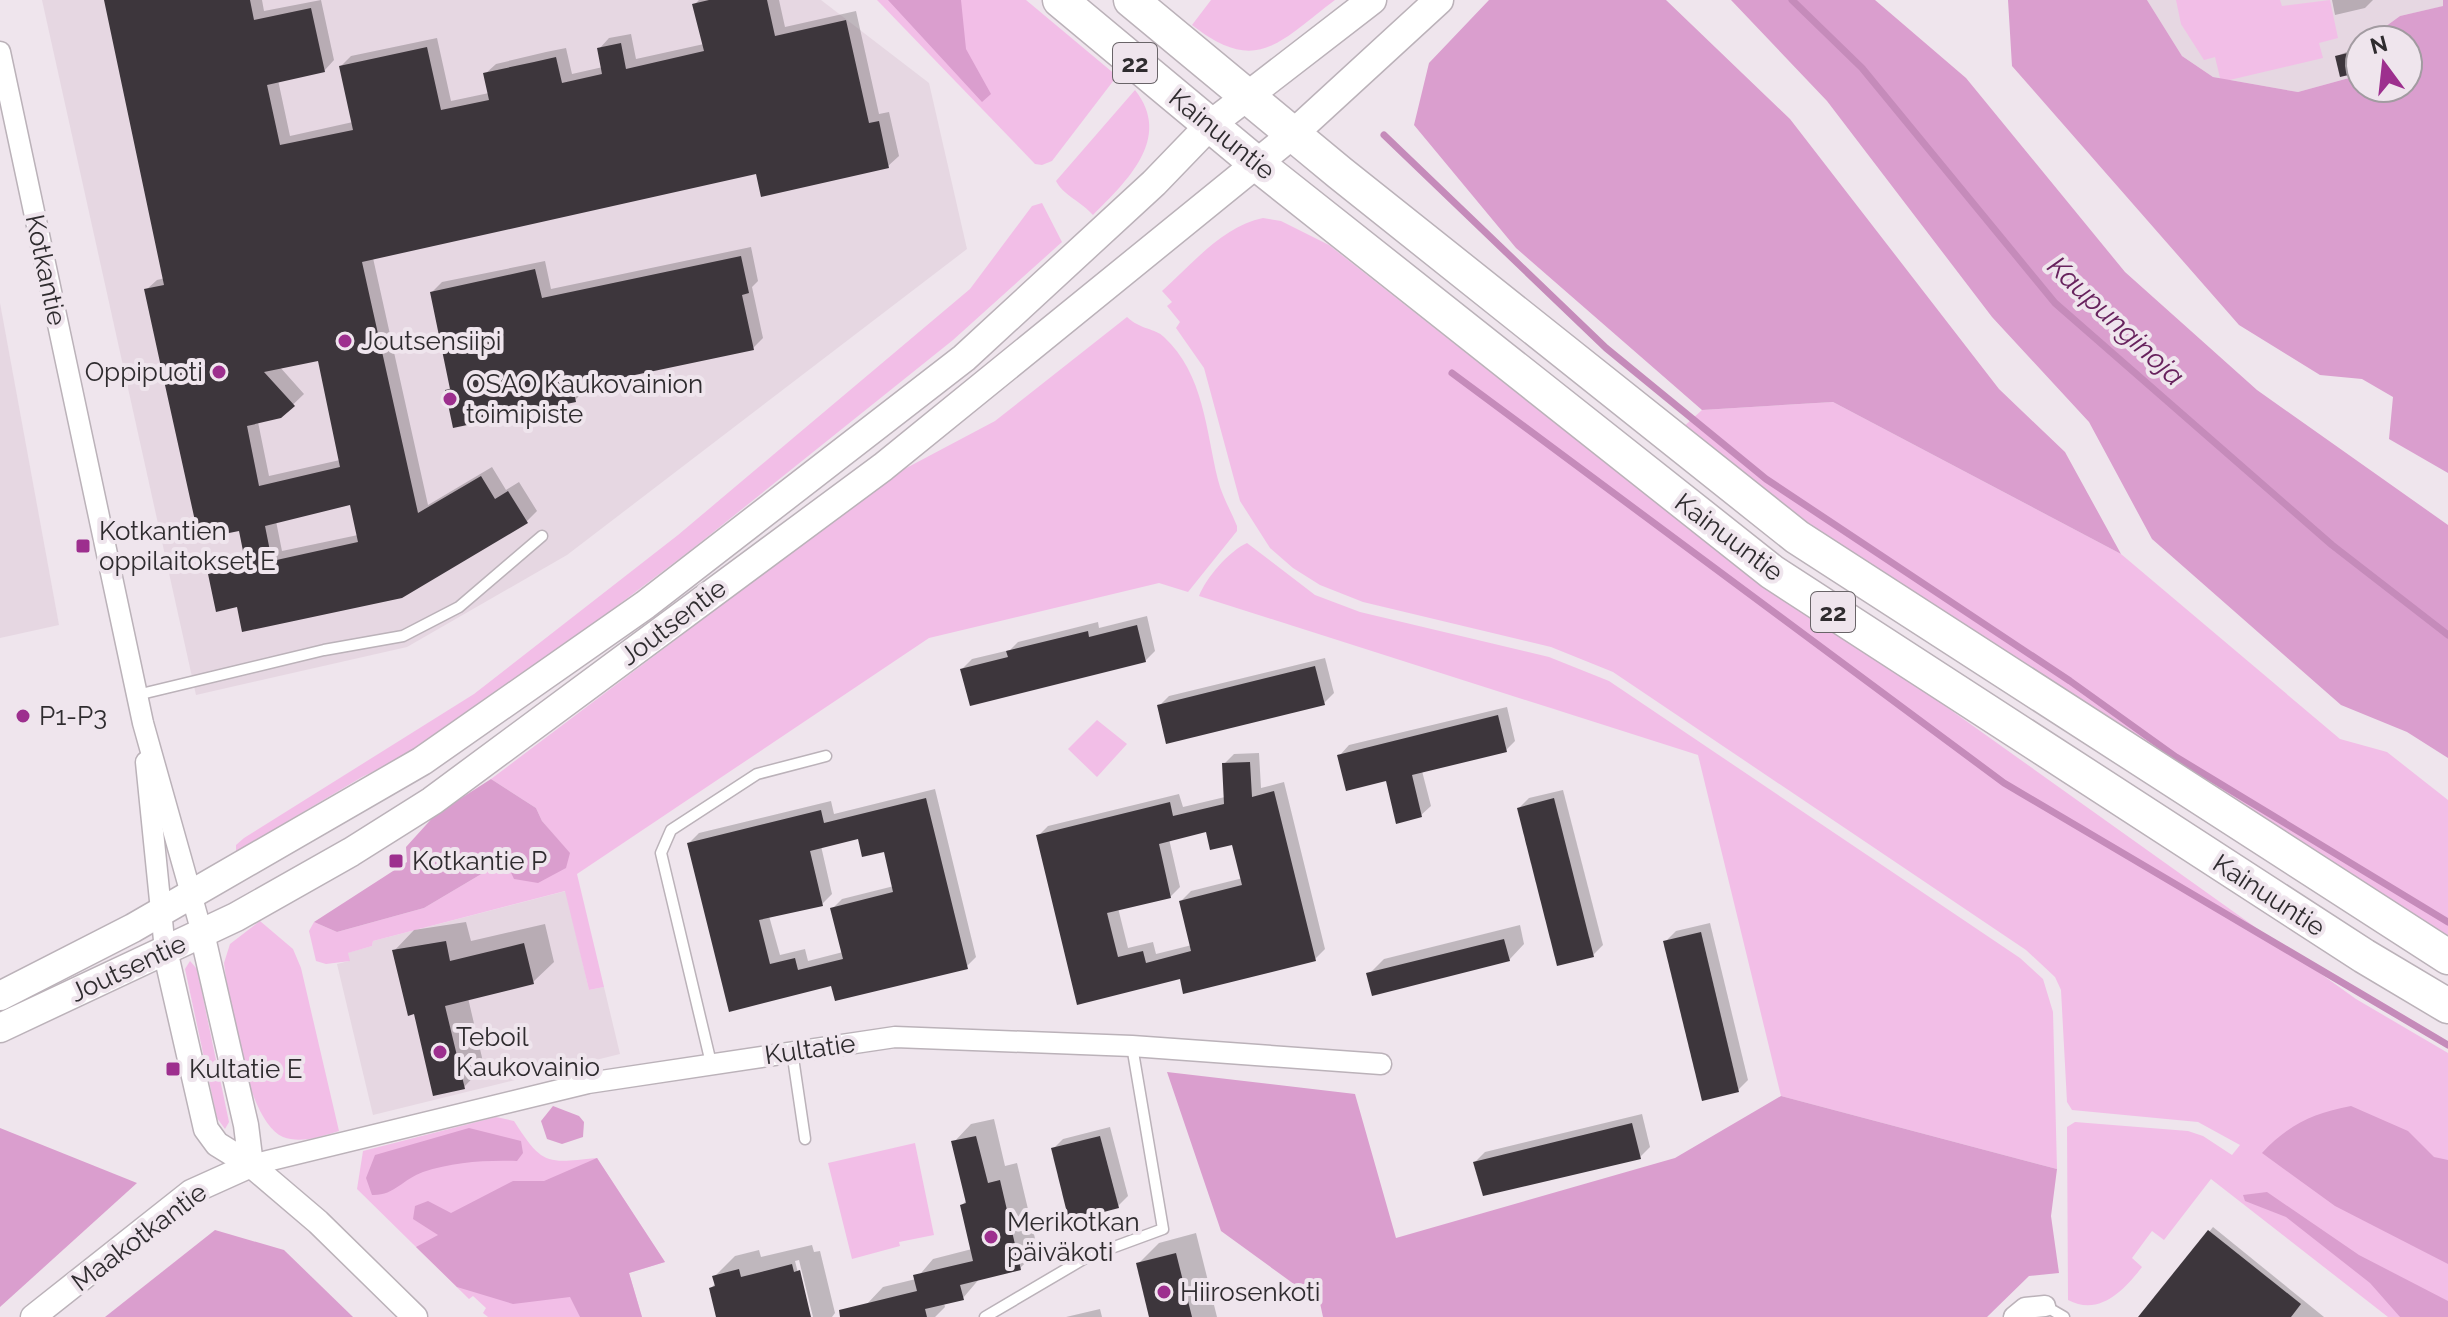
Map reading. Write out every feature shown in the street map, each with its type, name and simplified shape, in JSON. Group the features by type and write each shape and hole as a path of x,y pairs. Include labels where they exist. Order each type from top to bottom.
{"highway":[{"name":"Kainuuntie","path":"1060,0 1257,164 1772,572 2364,956 2448,1006"},
{"name":"Kainuuntie","path":"1131,0 1245,96 1797,537 2448,957"}],"main road":[{"name":"Joutsentie","path":"0,996 160,913 422,761 645,605 964,358 1154,183 1210,125 1372,0"},
{"name":"Joutsentie","path":"0,1028 202,933 351,852 432,801 883,467 1293,134 1439,0"}],"street":[{"name":"Kotkantie","path":"0,52 143,723 202,933"},
{"name":"Kotkantie","path":"143,723 165,950"},
{"path":"202,933 246,1125 251,1165"},
{"path":"165,950 206,1129 217,1144 251,1165 318,1222 415,1317"},
{"name":"Kultatie","path":"251,1165 588,1083 895,1037 1132,1046 1381,1064"},
{"name":"Maakotkantie","path":"33,1317 191,1192 251,1165"},
{"path":"2014,1317 2025,1308 2045,1306"}],"lane":[{"path":"137,695 324,650 403,636 459,607 542,536"},
{"path":"711,1063 661,853 671,830 757,774 826,756"},
{"path":"985,1317 1087,1257 1163,1229 1132,1046"},
{"path":"792,1051 805,1139"},
{"path":"2045,1306 2064,1317"}],"shaded area":[{"name":"OSAO Kaukovainion toimipiste","path":"42,0 821,0 929,83 967,249 567,555 407,647 196,695"},
{"path":"877,0 1026,0 1117,76 1052,161 1035,164"},
{"path":"888,0 961,0 966,49 991,94 982,102"},
{"path":"1211,0 1335,0 1282,40 1251,51 1234,49 1192,25"},
{"path":"1489,0 1666,0 1790,119 1999,389 2065,452 2121,554 1833,402 1702,410 1516,248 1414,125 1429,63"},
{"path":"1731,0 1875,0 1966,78 2125,272 2257,390 2448,525 2448,758 2407,732 2341,705 2152,539 2089,422 1992,317 1827,101"},
{"path":"2008,0 2147,0 2182,56 2213,77 2298,92 2344,79 2344,104 2424,104 2424,24 2389,24 2400,16 2443,6 2443,0 2448,0 2448,473 2389,439 2393,397 2362,379 2320,375 2239,325 2012,66"},
{"path":"2147,0 2443,0 2444,6 2400,16 2389,24 2344,24 2344,79 2298,92 2213,77 2182,56"},
{"path":"2176,0 2280,0 2282,6 2330,0 2338,38 2319,43 2323,58 2221,82 2215,57 2204,60 2181,24"},
{"path":"1135,90 1146,108 1149,125 1147,142 1131,173 1093,215 1056,181"},
{"path":"1042,203 1062,242 953,340 691,550 419,750 362,777 236,852 236,845 244,838 474,694 678,535 970,289 1032,206"},
{"path":"1263,218 1281,221 1329,245 1617,472 2356,999 2448,1053 2448,1317 2388,1317 2211,1179 2164,1240 2152,1231 2132,1258 2142,1267 2120,1292 2091,1305 2068,1300 2067,1127 2075,1122 2188,1131 2203,1136 2232,1155 2240,1145 2198,1122 2072,1110 2067,1102 2061,990 2055,977 2026,950 1613,672 1551,647 1363,602 1320,585 1270,548 1240,501 1204,368 1176,328 1180,322 1167,306 1172,302 1162,291 1221,238 1248,222"},
{"path":"0,303 59,625 0,638"},
{"path":"1127,317 1164,337 1188,368 1202,404 1220,486 1237,526 1237,531 1188,592 1159,583 929,638 577,874 604,987 589,990 565,891 373,941 372,946 348,953 350,961 326,964 316,961 309,931 314,922 337,932 424,908 505,860 569,853 542,821 536,808 491,779 895,474 995,421"},
{"path":"1833,402 2121,554 2340,739 2387,752 2448,800 2448,946 1877,580 1680,430 1702,410"},
{"path":"1247,543 1315,595 1360,612 1549,657 1609,681 2020,958 2043,979 2053,1012 2057,1169 1781,1096 1698,755 1199,596 1219,566"},
{"path":"1097,720 1127,744 1097,777 1068,749"},
{"path":"491,779 536,808 542,821 570,853 566,868 538,883 514,879 505,860 424,908 337,932 314,922 407,862 406,847 435,815"},
{"path":"566,891 589,990 604,987 620,1054 373,1115 337,964 349,961 347,953 372,946 373,941"},
{"path":"260,921 293,949 301,968 339,1131 304,1139 283,1137 270,1126 249,1085 235,1031 224,963 230,944"},
{"path":"190,961 197,969 229,1122 225,1129 217,1118 185,969"},
{"path":"1167,1072 1355,1094 1396,1238 1675,1158 1781,1096 2057,1169 2051,1216 2059,1273 2029,1276 1987,1317 1323,1317 1320,1303 1221,1231"},
{"path":"553,1106 579,1116 584,1122 583,1137 562,1144 547,1139 541,1121"},
{"path":"2351,1106 2408,1131 2434,1157 2448,1160 2448,1264 2335,1206 2262,1153 2302,1122"},
{"path":"496,1117 514,1121 532,1146 547,1158 567,1161 597,1158 665,1262 629,1273 642,1317 488,1317 483,1313 486,1308 473,1296 469,1299 357,1189 363,1151"},
{"path":"0,1128 137,1183 0,1307"},
{"path":"469,1128 521,1141 523,1153 517,1161 469,1162 434,1169 416,1175 386,1193 372,1195 366,1178 375,1155"},
{"path":"915,1143 934,1235 899,1242 900,1246 852,1259 828,1163"},
{"path":"597,1158 665,1262 629,1273 642,1317 580,1317 570,1297 513,1304 457,1287 416,1247 438,1235 413,1219 415,1206 428,1201 451,1213 513,1181 544,1181"},
{"path":"2267,1192 2359,1255 2448,1301 2448,1317 2400,1317 2370,1283 2286,1217 2245,1201 2243,1195"},
{"path":"215,1230 284,1250 353,1317 105,1317"}],"building":[{"name":"OSAO Kaukovainion toimipiste","path":"104,0 250,0 254,20 311,8 325,72 267,85 280,145 353,130 339,66 427,47 441,110 489,100 483,73 556,57 562,83 602,74 597,48 621,43 626,69 704,51 692,4 709,0 767,0 775,36 846,20 869,123 879,121 889,168 761,197 756,174 362,262 418,513 481,476 495,499 508,491 528,523 402,598 242,632 237,607 216,612 208,574 246,566 239,531 199,539 144,289 164,285","holes":["318,361 340,467 259,486 247,426 281,418 295,406 264,372","350,505 358,542 272,561 265,526"]},
{"path":"2344,54 2344,76 2340,77 2335,56"},
{"name":"OSAO Kaukovainion toimipiste","path":"741,256 749,293 742,295 754,350 573,388 576,402 453,428 445,390 450,389 430,292 535,269 542,298"},
{"path":"1137,625 1146,662 970,706 960,669 1008,657 1006,651 1088,631 1089,637"},
{"path":"1315,666 1325,705 1166,744 1157,705"},
{"path":"1498,715 1507,752 1412,775 1422,817 1396,824 1386,781 1346,791 1337,755"},
{"path":"1250,762 1252,797 1274,791 1316,961 1183,994 1180,979 1077,1005 1036,835 1170,802 1173,816 1224,804 1222,763","holes":["1206,832 1210,850 1232,845 1242,885 1179,901 1191,951 1146,963 1143,951 1118,957 1107,913 1171,898 1159,844"]},
{"path":"926,798 968,969 835,1001 831,986 729,1012 687,843 821,810 824,823","holes":["858,839 862,857 884,852 893,892 830,908 843,959 798,970 795,958 770,964 759,920 823,906 810,851"]},
{"path":"1554,798 1594,957 1557,966 1517,808"},
{"path":"1701,932 1739,1092 1702,1101 1663,941"},
{"path":"1504,939 1510,961 1372,996 1366,973"},
{"name":"Teboil Kaukovainio","path":"446,941 450,961 524,943 534,984 445,1006 465,1089 433,1096 414,1014 408,1016 392,950"},
{"path":"1632,1123 1641,1159 1483,1196 1473,1162"},
{"path":"976,1136 988,1183 1000,1180 1021,1270 960,1285 964,1300 925,1309 927,1317 840,1317 839,1310 917,1291 913,1275 973,1261 960,1205 966,1203 951,1141"},
{"path":"1100,1136 1119,1208 1069,1221 1051,1148"},
{"path":"2208,1230 2301,1304 2291,1317 2138,1317"},
{"name":"Hiirosenkoti","path":"1176,1253 1192,1317 1149,1317 1136,1263"},
{"path":"792,1264 794,1272 800,1270 811,1317 716,1317 709,1288 715,1286 712,1276 739,1269 741,1277"}],"waterway":[{"name":"Kaupunginoja","path":"1792,0 1862,68 2055,303 2332,545 2448,635"},
{"path":"1384,135 1606,348 1766,479 2070,681 2176,757 2448,922"},
{"path":"1452,373 2004,783 2448,1045"}],"place":[{"name":"Joutsensiipi","path":"345,341"},
{"name":"Oppipuoti","path":"219,372"},
{"name":"OSAO Kaukovainion toimipiste","path":"450,399"},
{"name":"Kotkantien oppilaitokset E","path":"83,546"},
{"name":"P1-P3","path":"23,716"},
{"name":"Kotkantie P","path":"396,861"},
{"name":"Teboil Kaukovainio","path":"440,1052"},
{"name":"Kultatie E","path":"173,1069"},
{"name":"Merikotkan päiväkoti","path":"991,1237"},
{"name":"Hiirosenkoti","path":"1164,1292"}]}
